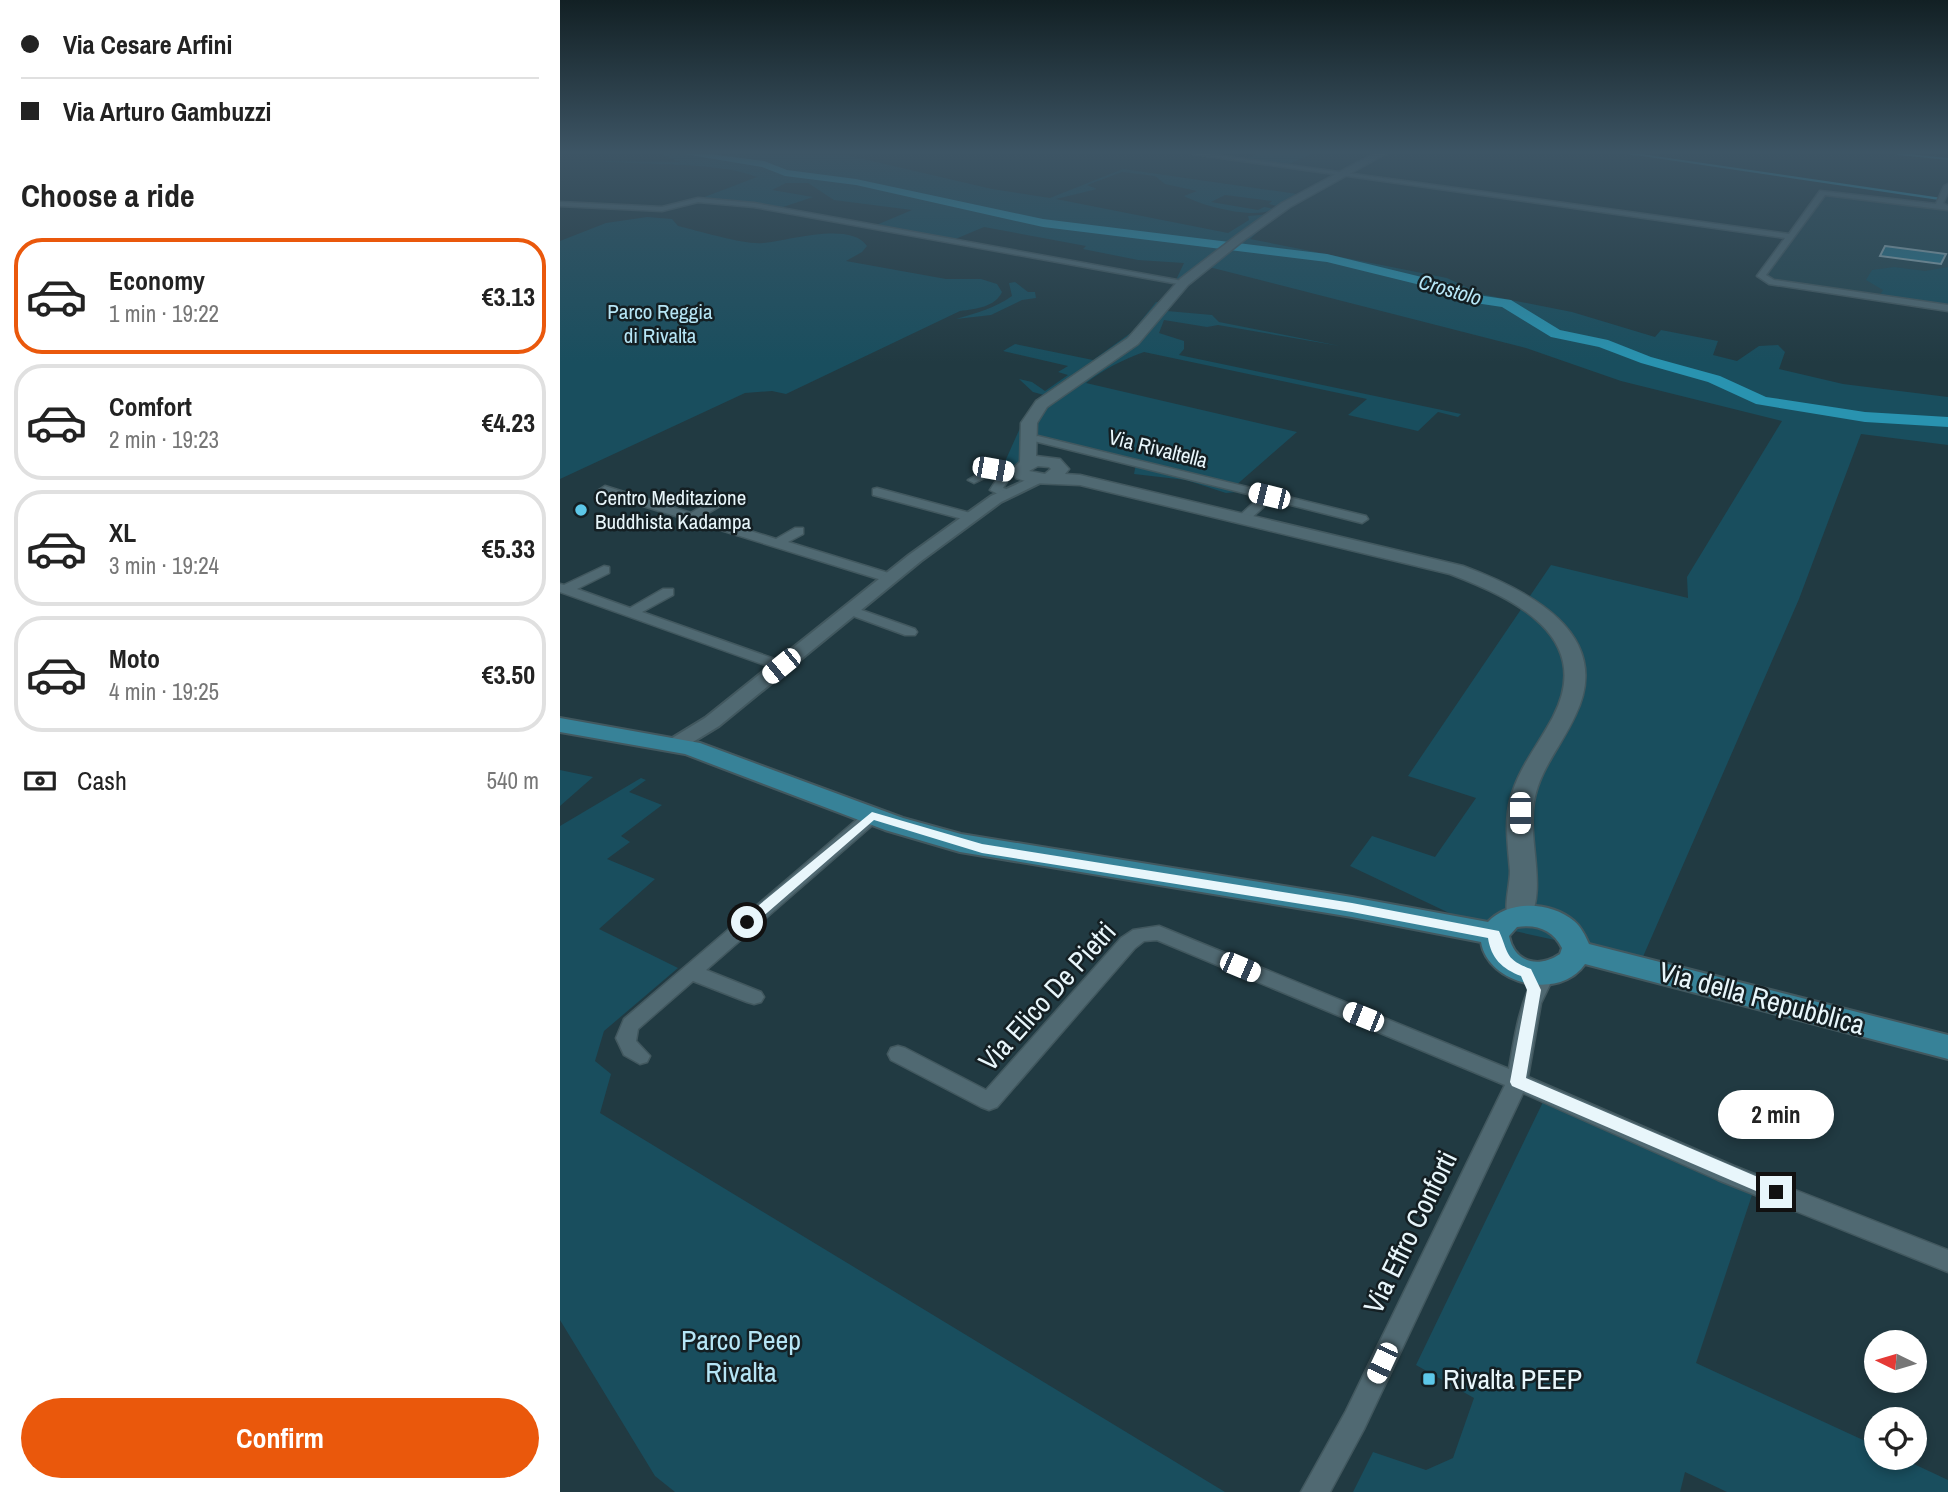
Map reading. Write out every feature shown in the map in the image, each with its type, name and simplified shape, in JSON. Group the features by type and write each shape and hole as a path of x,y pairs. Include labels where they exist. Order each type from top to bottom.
{"main road":[{"path":"1260,224 1184,282 1133,341 1041,404 1029,423 1037,471 1477,578 1525,599 1559,630 1572,653 1574,689 1570,704 1524,792 1520,845 1530,917"},
{"path":"560,725 676,744 924,834 982,848 1339,905 1494,934"},
{"path":"1530,917 1568,931 1576,950 1573,960 1566,968 1535,979 1504,961 1497,952 1494,934 1507,920 1530,917"},
{"name":"Via della Repubblica","path":"1576,950 1948,1047"}],"street":[{"path":"858,224 1184,282"},
{"path":"1699,224 1789,236"},
{"path":"1798,224 1762,277 1948,308"},
{"name":"Via Rivaltella","path":"1033,442 1362,519"},
{"path":"974,480 993,469 1037,471"},
{"path":"676,744 712,722 890,578 970,517 1037,471"},
{"path":"1008,492 996,490 1037,471"},
{"path":"605,490 624,491 693,517 890,578"},
{"path":"877,492 970,517"},
{"path":"1243,519 1269,496"},
{"path":"693,517 716,503"},
{"path":"778,543 799,531"},
{"path":"563,589 604,570"},
{"path":"563,589 781,666"},
{"path":"631,613 668,592"},
{"path":"850,610 910,632"},
{"path":"640,1056 625,1043 626,1031 690,972 872,816"},
{"name":"Via Elico De Pietri","path":"898,1054 989,1101 1128,943 1140,935 1153,933 1517,1082"},
{"path":"690,972 754,997"},
{"name":"Via Effro Conforti","path":"1315,1492 1355,1420 1517,1082 1535,979"},
{"path":"1517,1082 1726,1172 1948,1261"}],"shaded area":[{"path":"1797,224 1948,224 1948,310 1770,282 1758,277"}],"green space":[{"name":"Parco Reggia di Rivalta","path":"604,224 676,224 755,243 818,234 847,235 859,239 867,246 846,261 946,279 981,279 997,284 1002,292 990,304 960,311 786,394 772,391 745,393 560,479 560,241"},
{"path":"880,224 1181,224 1228,233 1243,224 1267,224 1250,239 1447,278 1481,294 1572,312 1655,337 1661,330 1718,341 1713,355 1737,361 1759,346 1778,345 1785,352 1779,369 1843,384 1948,397 1948,445 1861,434 1799,599 1642,959 1464,920 1350,866 1372,836 1435,857 1476,798 1408,776 1551,565 1688,598 1687,577 1782,421 1621,381 1526,348 1213,268 1199,266 1176,280 1184,263 1138,260 1083,249 1086,246 984,227 953,240 874,226"},
{"path":"1894,267 1925,271 1948,267 1948,305 1880,295 1883,290 1866,280 1872,270"},
{"path":"1015,282 1028,292 1035,292 1036,298 1022,300 991,315 956,319 986,310 1006,300 1012,296 1009,283"},
{"path":"1156,302 1173,303 1167,311 1212,315 1219,322 1340,346 1218,325 1207,327 1164,320 1159,333 1184,341 1184,349 1179,355 1461,414 1458,417 1438,412 1418,431 1348,415 1367,399 1144,352 1114,365 1086,383 1297,432 1234,487 1249,491 1226,493 1186,480 1134,474 1136,464 1037,440 1032,455 1013,468 1003,466 1025,417 1044,395 1033,392 1019,379 1032,382 1045,391 1068,375 1058,372 1068,366 1003,351 1015,344 1093,360 1132,332"},
{"path":"560,770 593,777 560,806"},
{"name":"Parco Peep Rivalta","path":"641,778 646,780 629,792 662,805 621,836 630,842 607,859 655,879 599,929 678,968 604,1031 595,1061 611,1074 600,1113 1225,1492 675,1492 655,1476 560,1320 560,826"},
{"path":"1543,1102 1752,1195 1696,1363 1864,1440 1864,1470 1927,1470 1948,1480 1948,1492 1727,1492 1685,1472 1680,1492 1353,1492 1373,1452 1426,1470 1453,1458 1474,1398 1416,1365"}],"building":[{"path":"1885,246 1946,254 1941,264 1880,256"}],"waterway":[{"name":"Crostolo","path":"1048,224 1327,258 1462,291 1467,298 1506,303 1556,334 1603,343 1646,360 1714,379 1762,401 1865,417 1948,422"}],"place":[{"name":"Centro Meditazione Buddhista Kadampa","path":"581,510"},
{"name":"Rivalta PEEP","path":"1429,1379"}],"route":[{"path":"747,922 872,816 933,836 982,848 1352,907 1494,934 1497,952 1514,968 1527,972 1534,990 1517,1082 1776,1192"}]}
